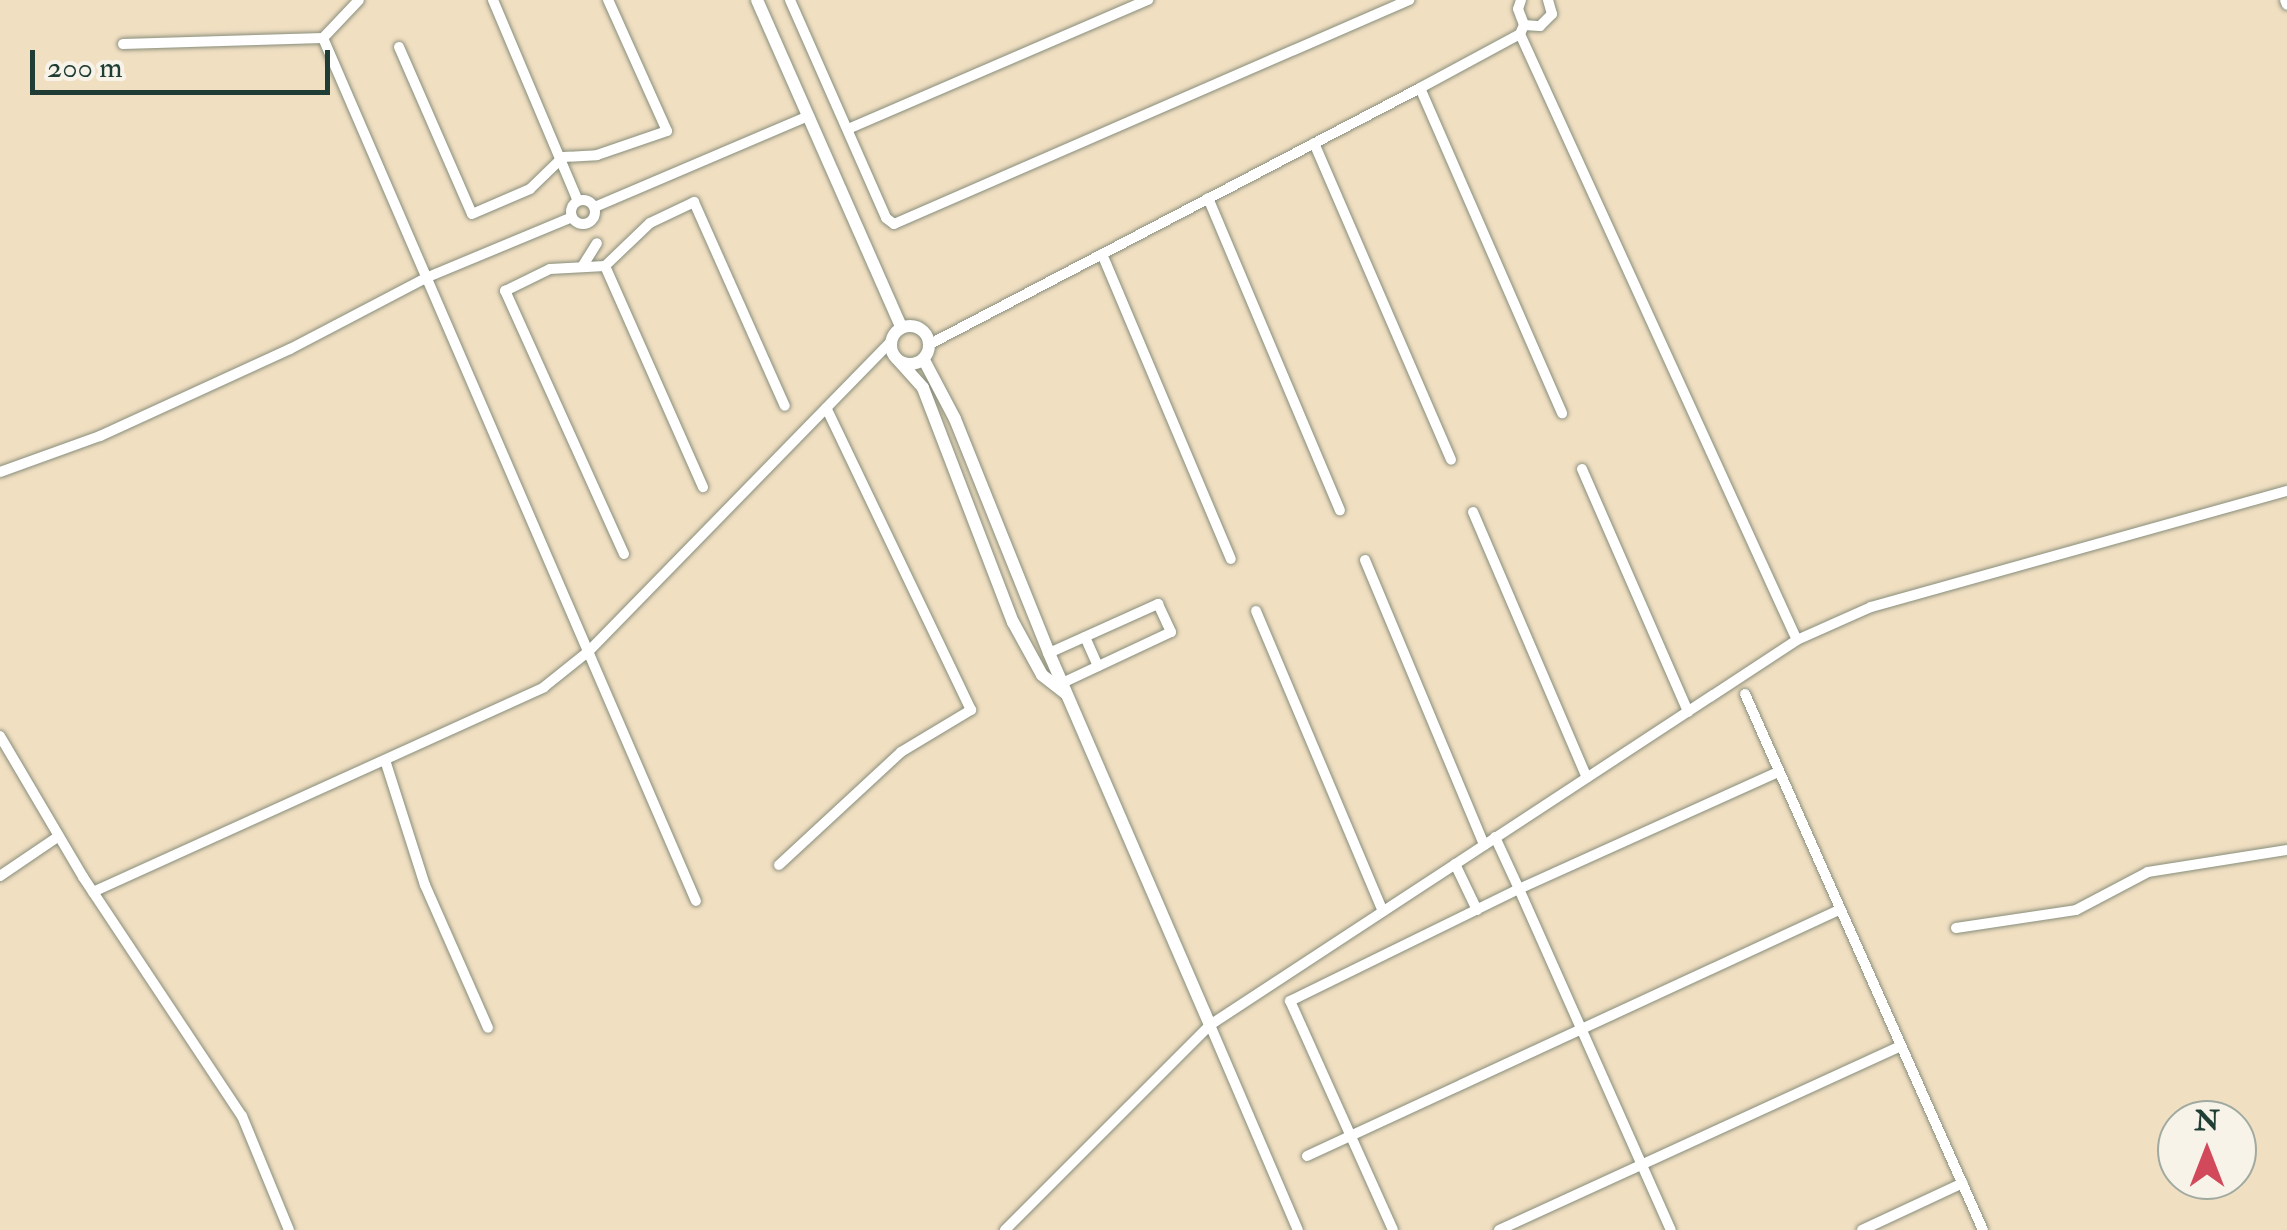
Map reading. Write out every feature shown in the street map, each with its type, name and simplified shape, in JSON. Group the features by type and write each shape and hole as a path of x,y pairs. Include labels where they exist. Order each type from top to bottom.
{"street":[{"path":"123,44 323,38 358,0"},
{"path":"0,472 100,436 290,348 428,277 572,216 578,201 563,157 493,0"},
{"path":"398,47 472,214 530,189 563,157 597,155 667,130 608,0"},
{"path":"758,0 901,327"},
{"path":"790,0 886,218 894,224 1409,0"},
{"path":"848,130 1148,0"},
{"path":"1521,0 1518,8 1522,29 1798,640"},
{"path":"1298,1230 1049,653 955,419 925,362 930,344 1420,88 1522,29 1540,26 1552,14 1548,0"},
{"path":"323,38 696,902"},
{"path":"1420,88 1562,413"},
{"path":"578,201 595,207 808,116"},
{"path":"1314,143 1451,460"},
{"path":"1208,198 1340,510"},
{"path":"624,554 505,291 550,269 605,266 650,223 694,202 784,406"},
{"path":"595,207 588,224 597,243 621,250"},
{"path":"572,216 576,222 588,224"},
{"path":"582,267 597,243"},
{"path":"1102,254 1231,558"},
{"path":"605,266 703,487"},
{"path":"93,892 544,686 588,651 890,343 892,333 901,327 916,327 930,344"},
{"path":"890,343 899,362 923,388 1013,622 1042,675 1065,689"},
{"path":"899,362 925,362"},
{"path":"778,866 901,752 971,710 826,408"},
{"path":"1582,469 1688,712"},
{"path":"1006,1230 1210,1025 1798,640 1871,607 2287,492"},
{"path":"1474,512 1587,778"},
{"path":"1365,560 1484,845"},
{"path":"1049,653 1158,604 1171,632 1098,666 1065,689"},
{"path":"1256,611 1383,911"},
{"path":"1085,637 1098,666"},
{"path":"1745,694 1776,773 1983,1230"},
{"path":"0,736 93,892 242,1116 289,1230"},
{"path":"385,760 425,885 488,1028"},
{"path":"1393,1230 1290,1001 1519,889 1776,773"},
{"path":"0,876 59,836"},
{"path":"1495,838 1671,1230"},
{"path":"1956,928 2076,910 2148,872 2287,850"},
{"path":"1455,864 1477,910"},
{"path":"1307,1156 1839,910"},
{"path":"1499,1230 1900,1046"},
{"path":"1862,1230 1963,1183"}]}
